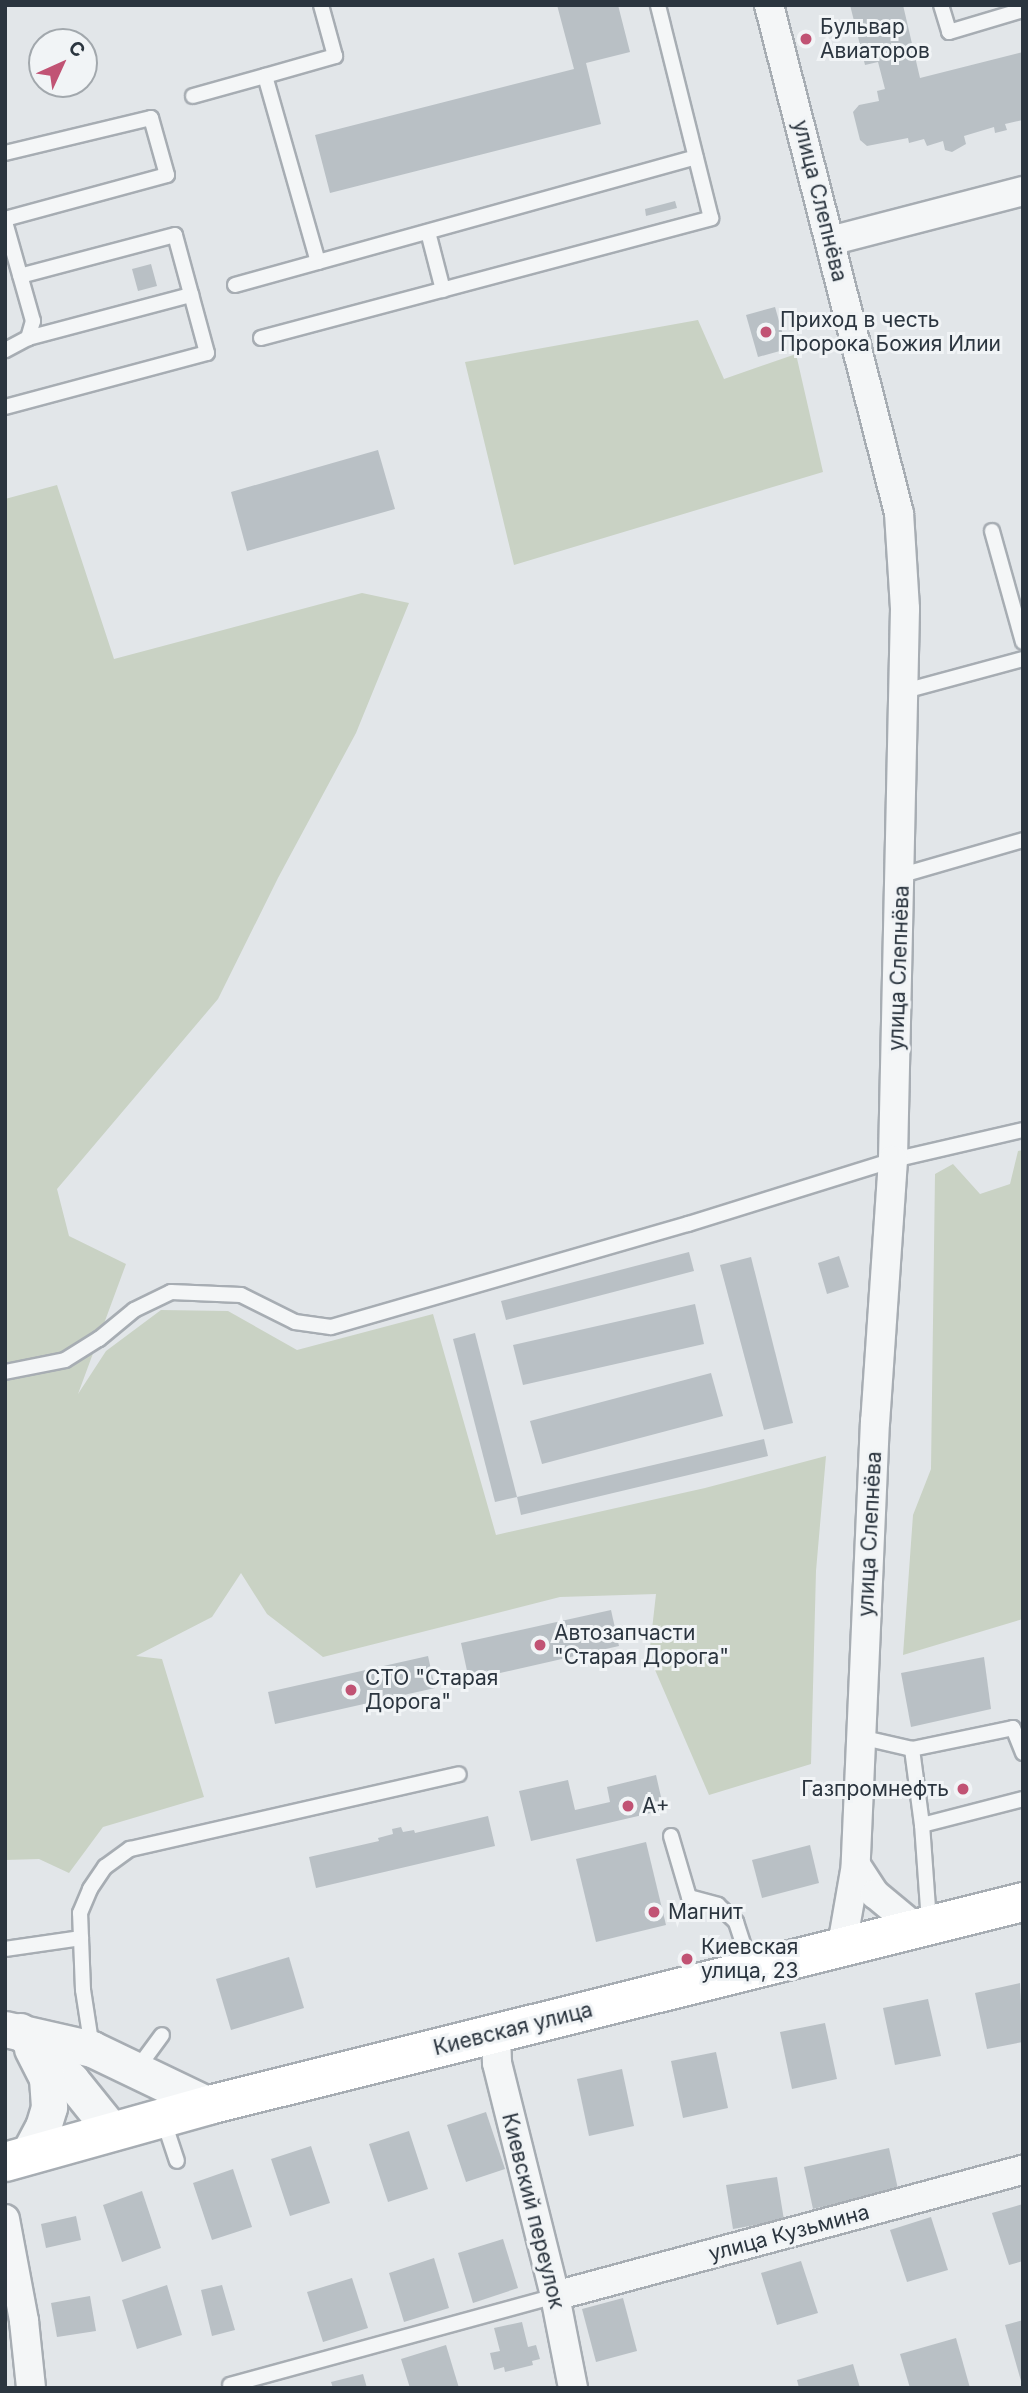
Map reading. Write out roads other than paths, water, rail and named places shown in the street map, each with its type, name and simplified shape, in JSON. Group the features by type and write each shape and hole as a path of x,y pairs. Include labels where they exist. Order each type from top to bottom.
{"main road":[{"name":"Киевская улица","path":"17,2158 209,2105 1023,1902"}],"street":[{"name":"улица Слепнёва","path":"769,5 899,513 905,610 902,875 893,1160 875,1421 856,1865 842,1945"},
{"path":"830,241 1023,191"},
{"path":"856,1865 875,1894 923,1926"},
{"path":"13,2030 92,2049 209,2105"},
{"path":"13,2030 71,2080 113,2132"},
{"path":"13,2030 47,2078 49,2107 43,2127 17,2158"},
{"name":"Киевский переулок","path":"496,2034 497,2063 555,2296 573,2388"},
{"path":"92,2049 108,2075 113,2132"},
{"name":"улица Кузьмина","path":"555,2296 1023,2170"},
{"path":"5,2220 24,2320 31,2388"}],"lane":[{"path":"193,96 335,56 321,5"},
{"path":"261,338 711,218 659,5"},
{"path":"941,5 949,32 1023,9"},
{"path":"265,76 318,262"},
{"path":"5,153 151,118 167,175 5,220 33,321 28,338"},
{"path":"235,285 696,157"},
{"path":"428,232 443,290"},
{"path":"5,407 207,353 175,235 20,276"},
{"path":"5,350 28,338 191,295"},
{"path":"992,531 1023,642"},
{"path":"905,691 1023,659"},
{"path":"902,875 1023,840"},
{"path":"5,1371 65,1360 99,1339 134,1310 172,1292 241,1295 295,1322 331,1327 688,1224 893,1160 1023,1130"},
{"path":"860,1737 912,1748 1013,1728 1023,1753"},
{"path":"912,1748 922,1825 923,1926"},
{"path":"92,2049 83,1990 80,1913 90,1889 105,1867 130,1849 458,1774"},
{"path":"922,1825 1023,1799"},
{"path":"671,1836 688,1897 718,1905 736,1922 751,1968"},
{"path":"5,1949 81,1938"},
{"path":"136,2071 162,2035"},
{"path":"163,2118 177,2161"},
{"path":"230,2385 555,2296"}],"place":[{"name":"Бульвар Авиаторов","path":"806,39"},
{"name":"Приход в честь Пророка Божия Илии","path":"766,332"},
{"name":"Автозапчасти \"Старая Дорога\"","path":"540,1645"},
{"name":"СТО \"Старая Дорога\"","path":"351,1690"},
{"name":"Газпромнефть","path":"963,1789"},
{"name":"А+","path":"628,1806"},
{"name":"Магнит","path":"654,1912"},
{"name":"Киевская улица, 23","path":"687,1959"}]}
